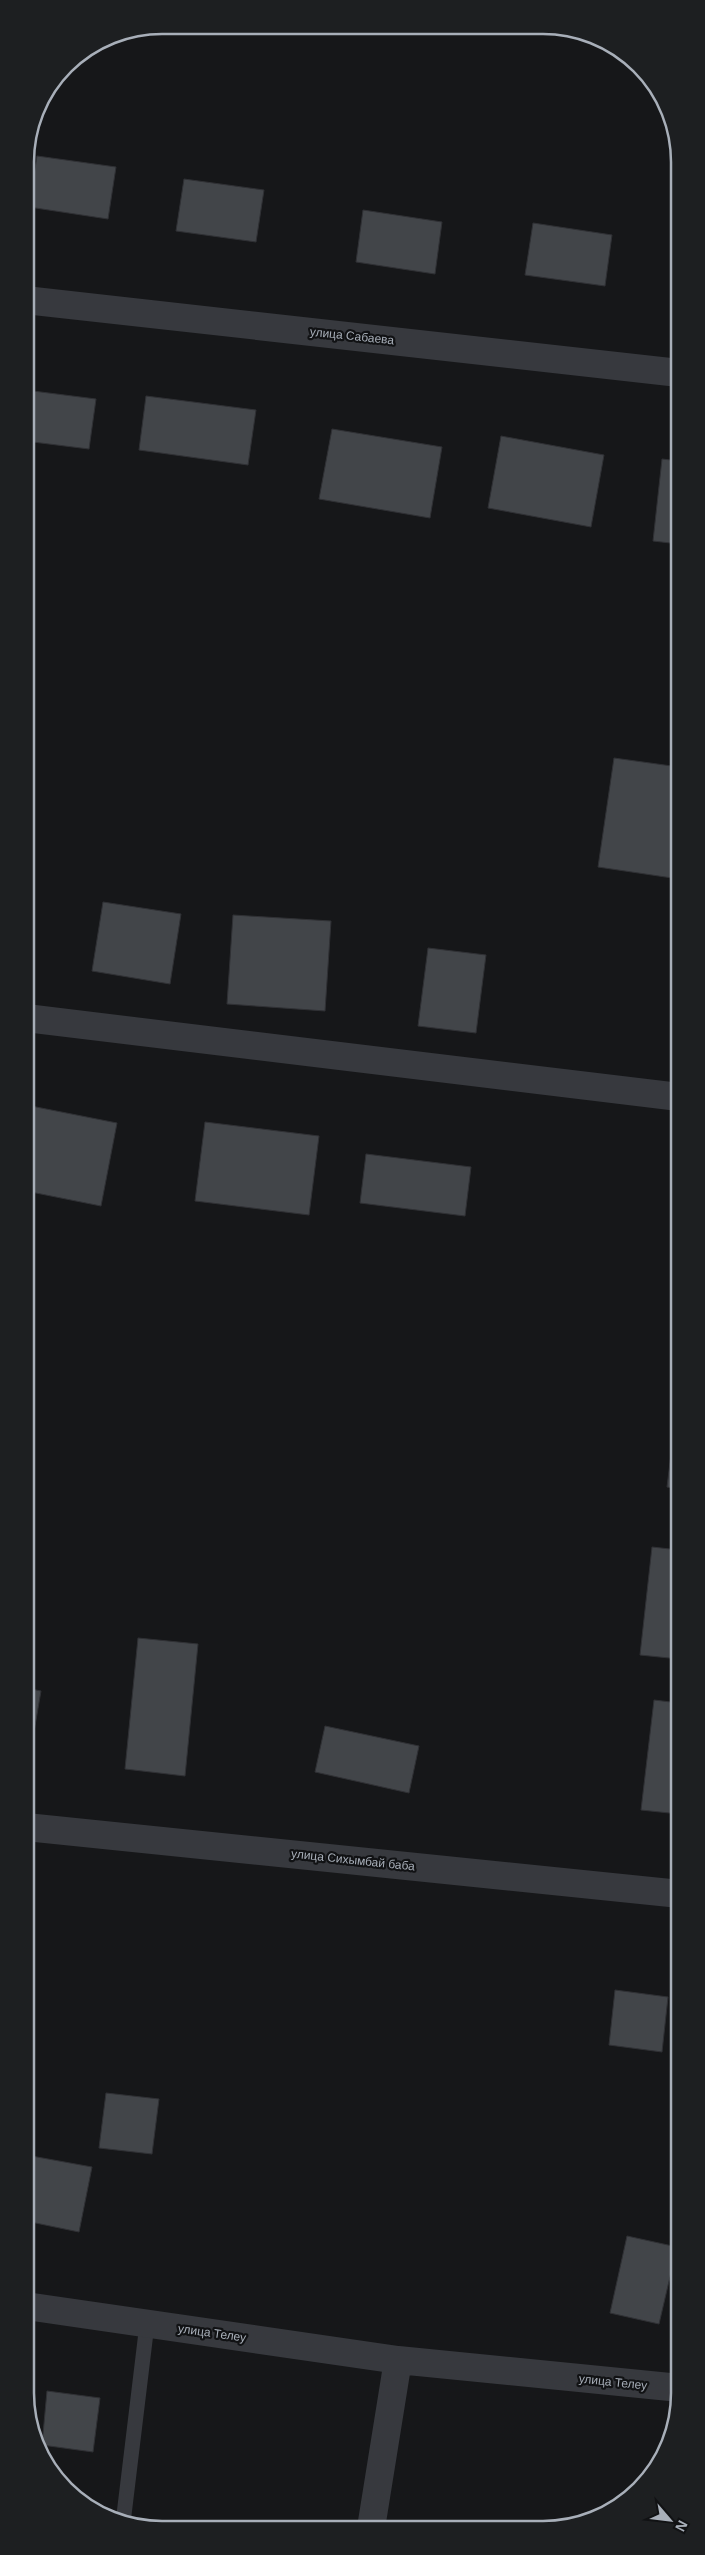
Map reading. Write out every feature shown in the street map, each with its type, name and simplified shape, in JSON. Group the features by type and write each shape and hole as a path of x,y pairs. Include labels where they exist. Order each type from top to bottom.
{"street":[{"name":"улица Сабаева","path":"34,301 671,372"},
{"path":"34,1019 671,1096"},
{"name":"улица Сихымбай баба","path":"34,1828 671,1893"},
{"name":"улица Телеу","path":"34,2307 398,2360 671,2387"},
{"path":"372,2521 398,2360"}],"lane":[{"path":"124,2515 148,2324"}],"building":[{"path":"37,156 116,167 108,219 34,208 34,175"},
{"path":"184,179 264,190 256,242 176,231"},
{"path":"363,210 442,222 435,274 356,262"},
{"path":"533,223 612,235 605,286 525,275"},
{"path":"34,391 96,399 89,449 34,442"},
{"path":"146,396 256,410 248,465 139,450"},
{"path":"332,429 442,447 430,518 319,499"},
{"path":"501,436 604,455 591,527 488,508"},
{"path":"662,459 671,460 671,543 653,541"},
{"path":"614,758 671,766 671,878 598,867"},
{"path":"103,902 181,914 170,984 92,971"},
{"path":"233,915 331,921 325,1011 227,1004"},
{"path":"428,948 486,955 476,1033 418,1026"},
{"path":"34,1107 117,1123 101,1206 34,1193"},
{"path":"205,1122 319,1136 309,1215 195,1201"},
{"path":"366,1154 471,1167 465,1216 360,1203"},
{"path":"671,1454 671,1488 667,1487"},
{"path":"652,1547 671,1549 671,1658 640,1655"},
{"path":"138,1638 198,1644 185,1776 125,1769"},
{"path":"34,1690 41,1691 34,1732"},
{"path":"654,1700 671,1702 671,1813 641,1810"},
{"path":"325,1726 419,1746 409,1793 315,1772"},
{"path":"615,1990 668,1997 662,2052 609,2045"},
{"path":"106,2093 159,2099 152,2154 99,2148"},
{"path":"34,2156 92,2167 79,2232 34,2223"},
{"path":"627,2236 671,2246 671,2273 659,2324 610,2313"},
{"path":"47,2391 100,2398 93,2452 44,2445 42,2441"}]}
